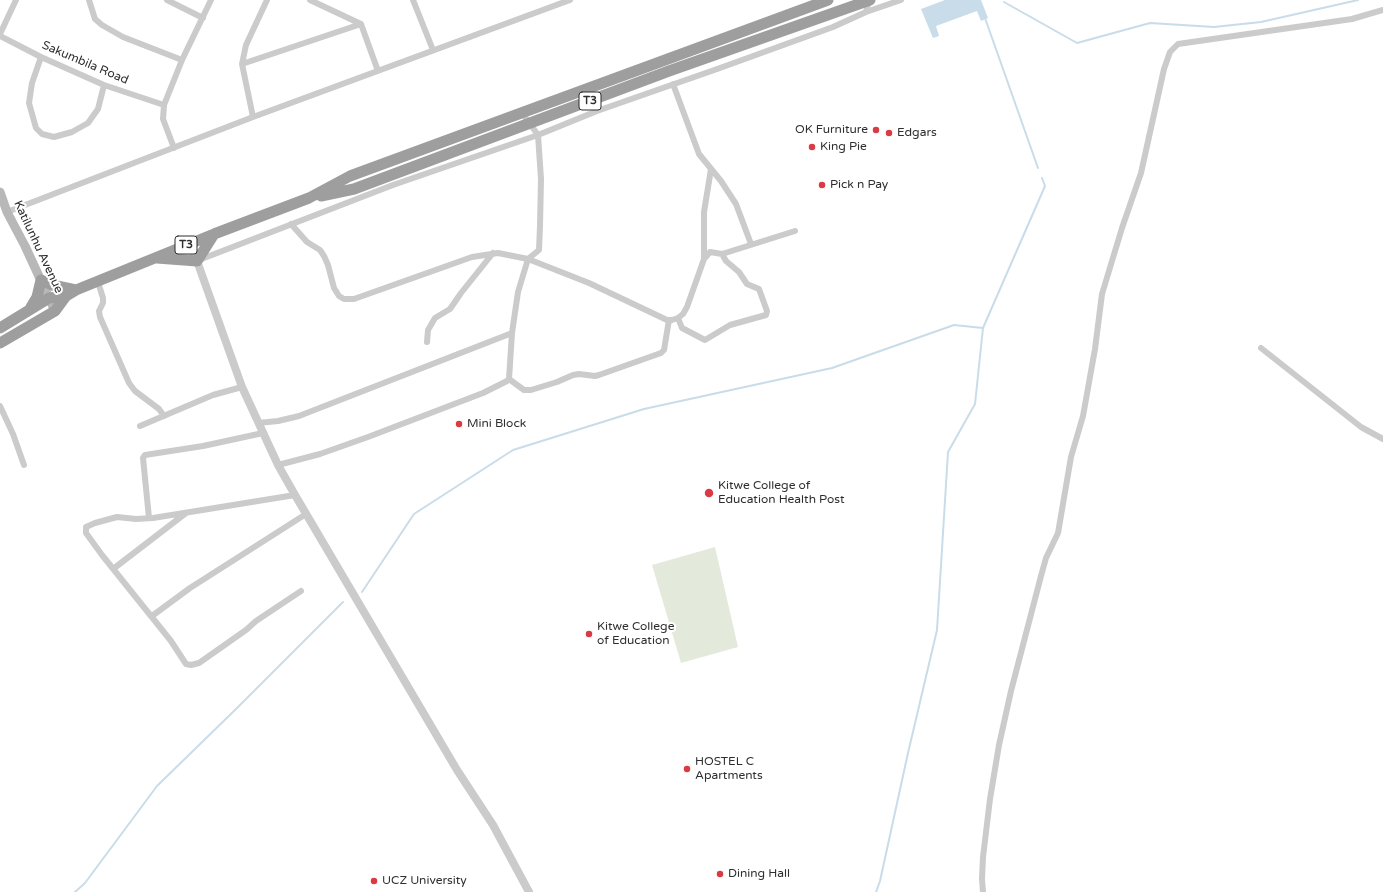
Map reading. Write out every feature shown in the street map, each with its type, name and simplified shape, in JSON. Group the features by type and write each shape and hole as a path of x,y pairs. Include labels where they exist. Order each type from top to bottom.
{"highway":[{"name":"T3","path":"0,342 55,311 66,296 76,290 214,234 309,198 350,176 828,0"},
{"name":"T3","path":"309,198 354,189 669,71 870,0"},
{"path":"154,258 197,261 214,234"},
{"path":"29,309 37,297 41,280 52,285 76,290"},
{"name":"T3","path":"0,328 49,298 66,296"}],"main road":[{"name":"Katilunhu Avenue","path":"0,192 7,212 55,311"}],"street":[{"path":"0,35 16,0"},
{"path":"89,0 95,19 102,26 123,37 182,60"},
{"path":"167,0 202,18"},
{"path":"174,148 163,119 164,105 182,60 211,0"},
{"path":"253,117 242,64 246,45 267,0"},
{"path":"310,0 361,24 378,72"},
{"path":"413,0 433,50"},
{"path":"7,212 253,117 570,0"},
{"path":"866,12 870,0"},
{"path":"197,261 393,186 538,135 597,111 774,49 833,27 866,12 901,0"},
{"path":"983,892 983,857 990,799 999,745 1011,691 1046,558 1058,533 1071,457 1082,416 1095,349 1102,294 1141,172 1164,68 1170,52 1178,44 1352,19 1383,10"},
{"path":"242,64 361,24"},
{"name":"Sakumbila Road","path":"0,35 41,57 104,85 164,105"},
{"path":"41,57 32,83 29,103 36,128 42,134 54,137 72,132 88,123 98,109 104,85"},
{"path":"673,84 698,154 711,169 736,204 751,244"},
{"path":"278,465 320,454 368,437 483,393 507,382 509,379 512,333 518,292 528,259 539,250 541,179 538,135 522,113"},
{"path":"291,224 307,242 320,250 328,265 334,288 339,296 344,299 354,299 462,259 493,253 528,259 589,283 669,320 678,318 683,314 687,307 704,259 704,212 711,169"},
{"path":"704,259 710,252 722,254 795,231"},
{"path":"189,244 197,261 242,387 278,465 457,770 493,825 529,892"},
{"path":"427,342 428,330 435,318 450,309 493,253"},
{"path":"678,318 682,328 702,340 705,340 730,325 766,315 767,311 759,289 748,284 739,272 726,261 722,254"},
{"path":"98,282 103,298 99,311 100,317 129,383 134,390 159,409 164,416"},
{"path":"509,379 524,390 531,390 557,382 573,375 599,375 661,353 664,350 669,320"},
{"path":"258,423 278,421 299,416 512,333"},
{"path":"1261,348 1361,427 1383,440"},
{"path":"140,426 213,395 242,387"},
{"path":"0,406 13,434 24,465"},
{"path":"150,518 143,458 145,455 203,446 263,433"},
{"path":"295,496 150,518 117,518 95,523 86,527 86,533 150,616 172,641 186,664 191,665 199,662 301,591"},
{"path":"113,569 187,512"},
{"path":"150,616 190,588 306,514"}],"shaded area":[{"path":"715,547 738,647 681,663 652,565"}],"water":[{"path":"945,0 981,0 988,18 981,21 977,11 936,26 939,36 933,38 921,9"}],"waterway":[{"path":"1004,2 1077,43 1150,23 1214,27 1261,22 1358,0"},
{"path":"985,18 1038,168"},
{"path":"876,892 880,881 937,630 948,452 975,404 983,328 1045,186 1042,178"},
{"path":"362,592 414,514 513,450 644,409 832,368 954,325 983,328"},
{"path":"75,892 85,883 157,786 343,602"}],"place":[{"name":"OK Furniture","path":"876,130"},
{"name":"Edgars","path":"889,133"},
{"name":"King Pie","path":"812,147"},
{"name":"Pick n Pay","path":"822,185"},
{"name":"Mini Block","path":"459,424"},
{"name":"Kitwe College of Education Health Post","path":"709,493"},
{"name":"Kitwe College of Education","path":"589,634"},
{"name":"HOSTEL C Apartments","path":"687,769"},
{"name":"Dining Hall","path":"720,874"},
{"name":"UCZ University","path":"374,881"}]}
